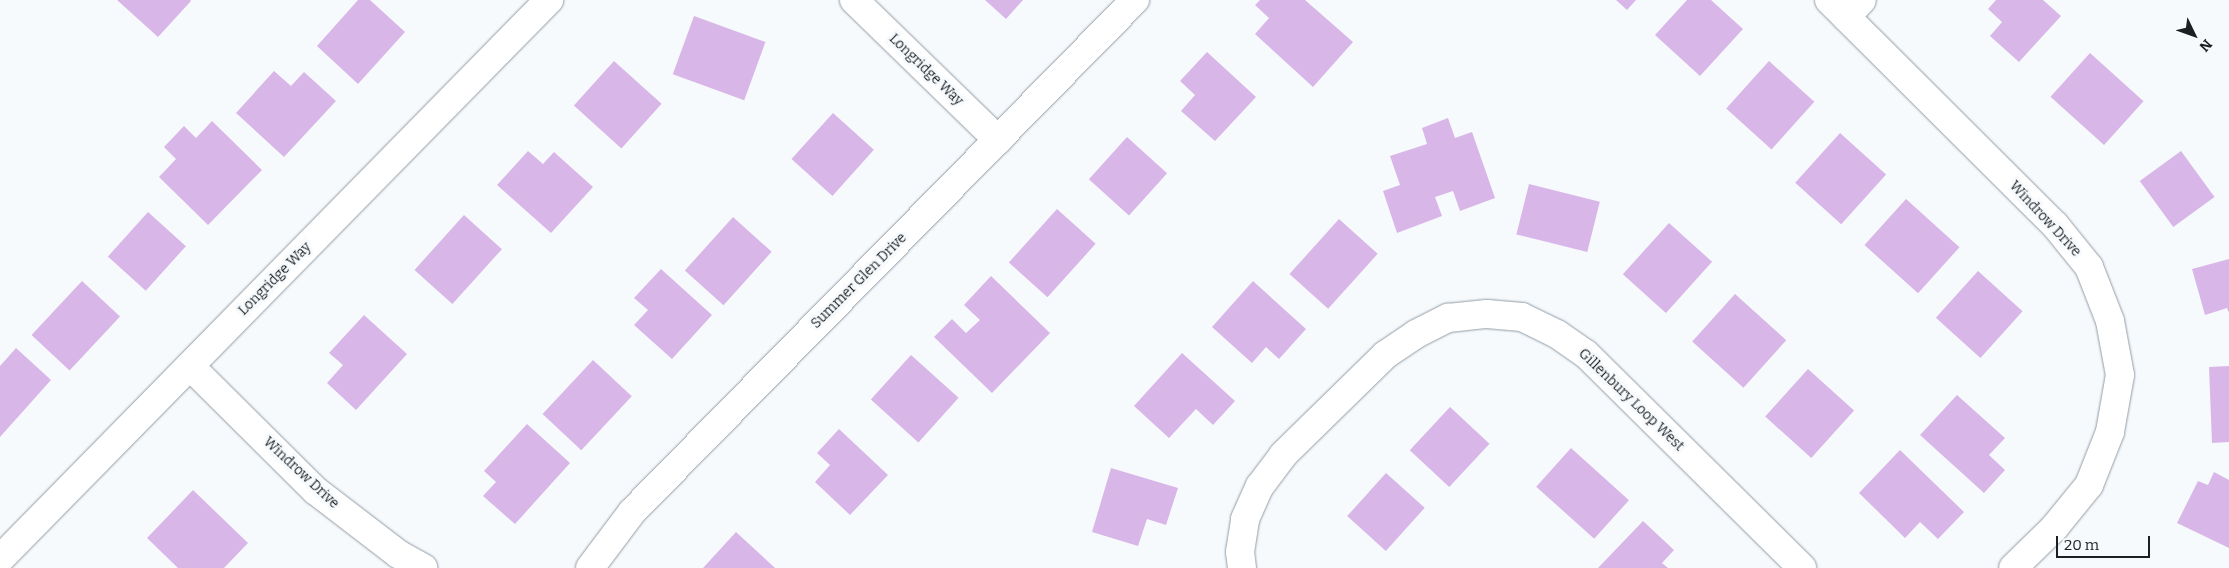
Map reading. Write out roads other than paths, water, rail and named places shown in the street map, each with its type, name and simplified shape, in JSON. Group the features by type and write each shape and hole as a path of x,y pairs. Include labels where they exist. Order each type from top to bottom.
{"street":[{"name":"Longridge Way","path":"0,559 549,0"},
{"name":"Longridge Way","path":"854,0 998,140"},
{"name":"Summer Glen Drive","path":"590,568 632,512 1135,0"},
{"name":"Windrow Drive","path":"1846,6 2055,226 2088,267 2110,321 2120,375 2110,432 2089,485 2054,528 2013,568"},
{"name":"Gillenbury Loop West","path":"1242,568 1240,552 1245,519 1260,486 1283,455 1385,355 1416,334 1448,318 1487,314 1522,317 1557,334 1586,354 1802,568"},
{"name":"Windrow Drive","path":"190,366 316,491 398,554 423,568"}]}
